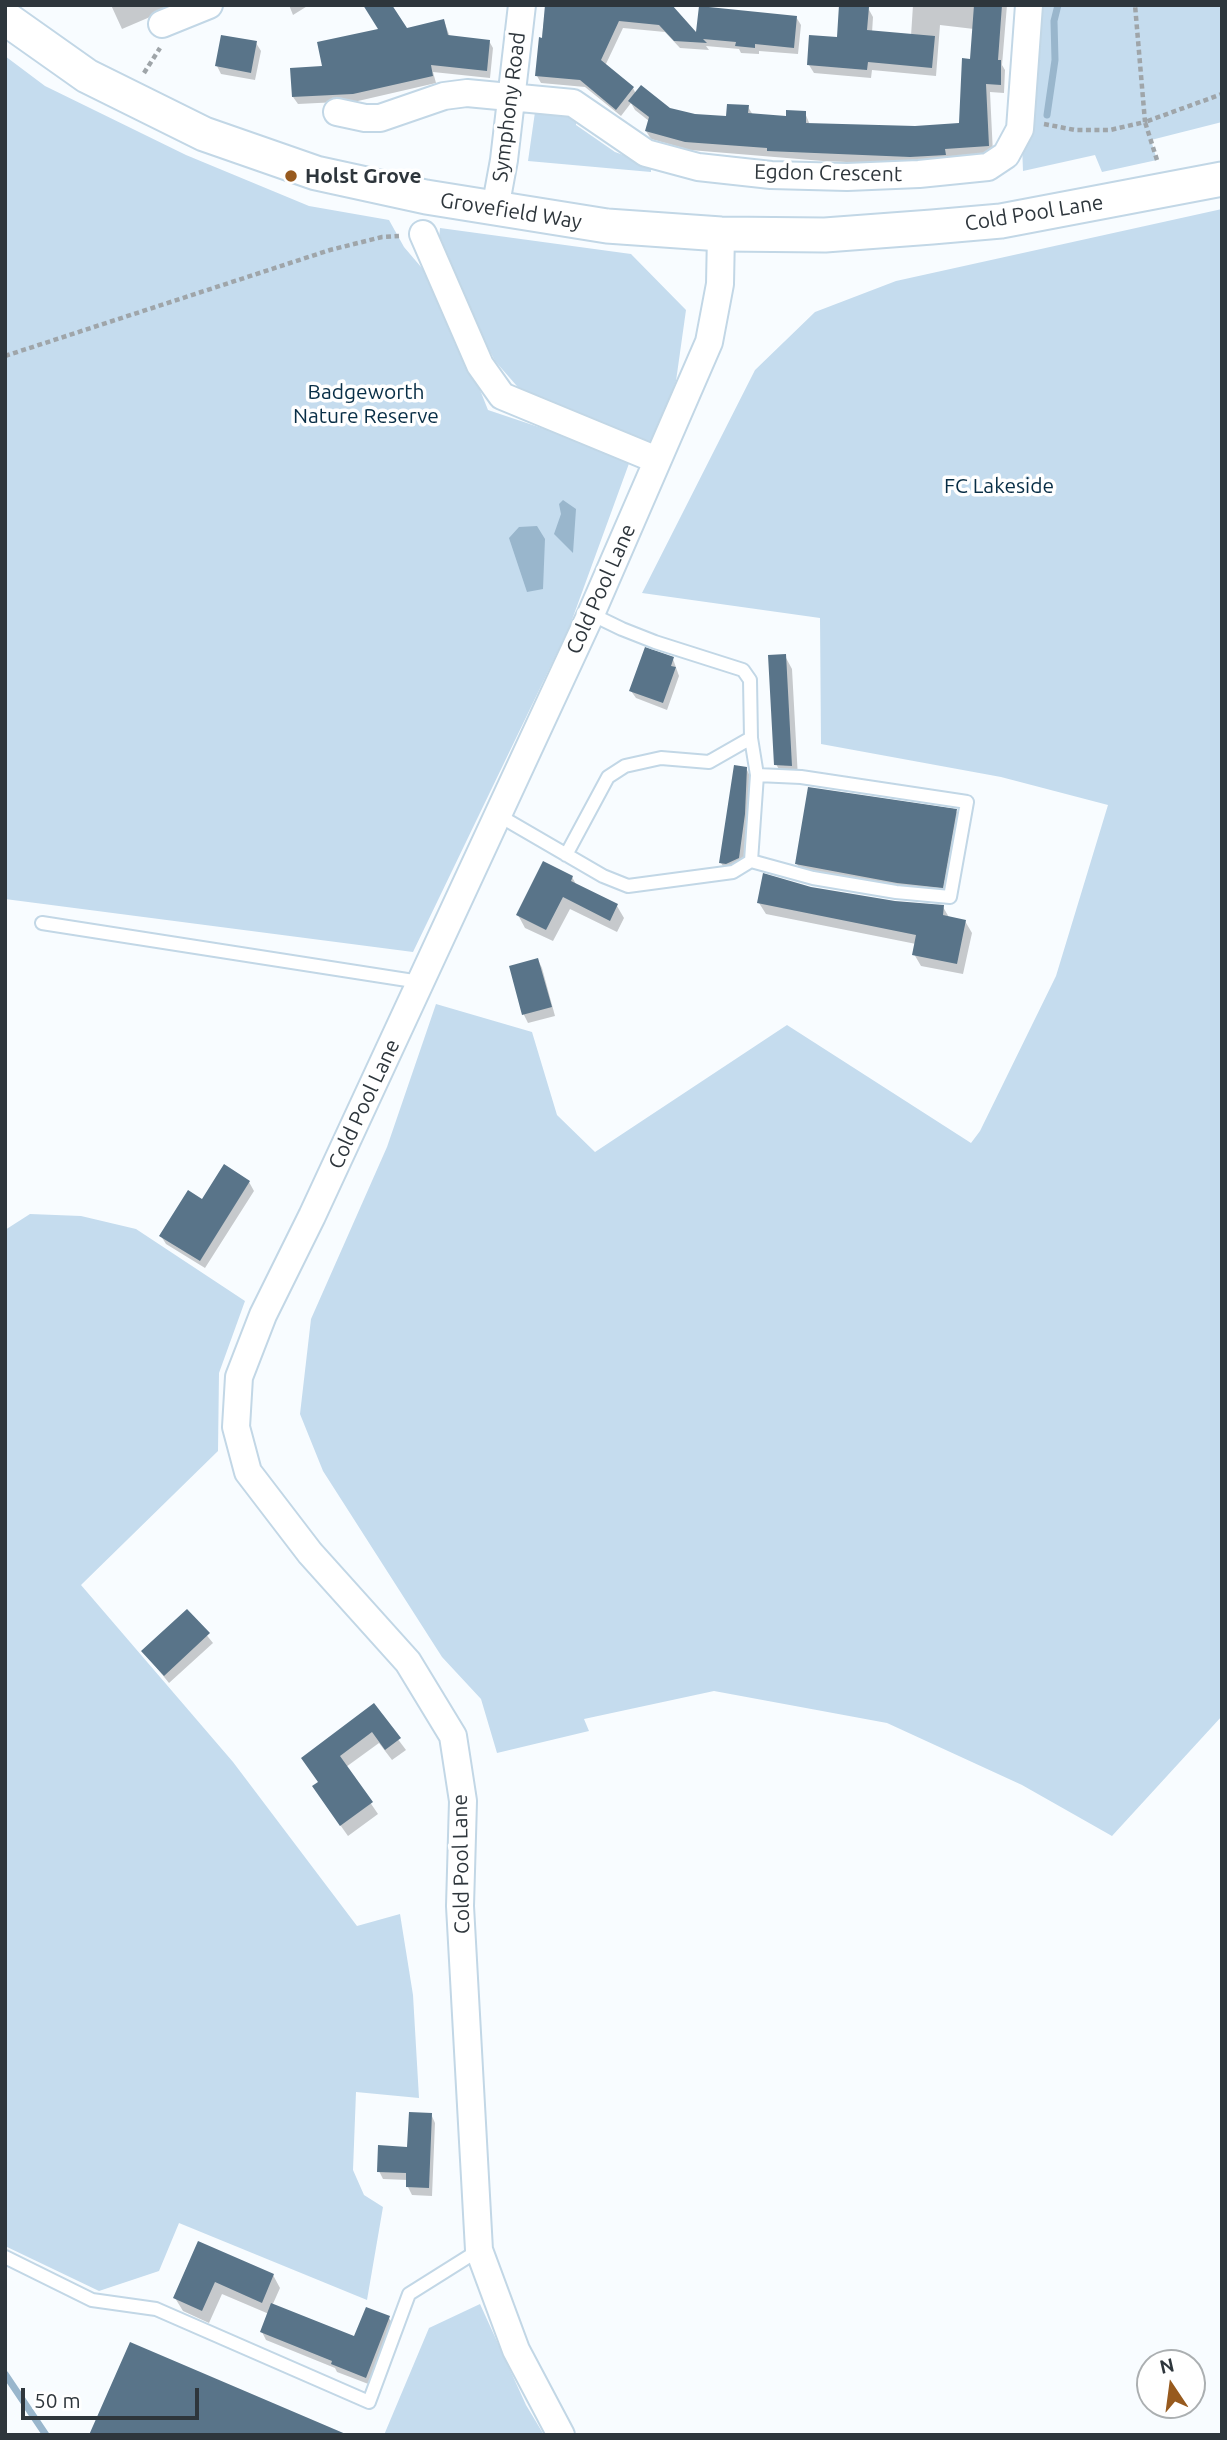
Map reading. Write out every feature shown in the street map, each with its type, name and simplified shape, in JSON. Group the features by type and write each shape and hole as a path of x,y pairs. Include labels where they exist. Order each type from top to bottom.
{"street":[{"path":"162,24 209,5"},
{"name":"Symphony Road","path":"495,209 504,160 522,5"},
{"name":"Egdon Crescent","path":"337,112 380,118 456,93 511,97 573,103 646,153 698,167 771,175 847,177 919,174 988,167 1006,155 1013,146 1021,119 1029,5"},
{"name":"Grovefield Way","path":"5,18 87,76 204,134 316,173 426,197 607,226 721,234"},
{"name":"Cold Pool Lane","path":"561,2435 516,2350 479,2250 460,1906 464,1801 453,1736 408,1662 310,1553 248,1472 236,1427 239,1377 263,1315 312,1216 590,614 709,342 720,284 721,234 825,235 1001,221 1222,179"},
{"path":"423,234 480,365 502,396 657,460"}],"lane":[{"path":"590,614 655,642 743,670 750,680 751,738 757,775 751,862"},
{"path":"566,855 608,778 625,766 661,758 709,762 751,738"},
{"path":"498,815 603,876 628,886 733,873 751,862 813,878 895,892 950,897 967,802 801,777 757,775"},
{"path":"41,923 420,982"},
{"path":"5,2257 92,2300 156,2309 369,2402 409,2294 479,2250"}],"path":[{"path":"1135,5 1144,122 1157,160"},
{"path":"1021,119 1076,130 1110,130 1144,122 1222,94"},
{"path":"5,356 330,250 382,237 423,234"}],"green space":[{"path":"1029,5 1135,5 1136,11 1136,5 1222,5 1222,122 1151,140 1157,160 1102,172 1095,155 1023,171 1021,119"},
{"name":"Badgeworth Nature Reserve","path":"5,56 45,86 186,155 309,206 389,220 404,247 427,274 461,342 488,410 631,458 569,628 413,952 5,899"},
{"path":"535,112 576,116 576,125 615,152 651,165 651,172 528,161"},
{"name":"FC Lakeside","path":"1222,209 1222,1716 1112,1836 1022,1785 887,1723 714,1691 584,1719 589,1731 497,1753 481,1699 442,1657 323,1471 300,1414 311,1319 387,1147 436,1004 532,1032 557,1115 595,1152 787,1025 971,1143 980,1131 1056,976 1108,805 1001,777 821,744 820,618 642,593 755,370 815,312 896,281"},
{"path":"440,228 631,254 686,310 676,381 649,452 530,401 495,361 459,292 438,251"},
{"path":"30,1214 81,1216 136,1229 245,1301 219,1373 218,1451 81,1585 233,1762 357,1926 400,1914 413,1995 419,2098 356,2092 353,2170 364,2195 383,2207 367,2300 179,2223 159,2271 99,2291 5,2246 5,1230"},
{"path":"480,2304 526,2405 544,2435 384,2435 429,2328"}],"shaded area":[{"path":"563,500 576,509 573,553 554,534 561,514 559,504"},
{"path":"537,526 545,539 543,589 527,592 509,538 519,527"}],"building":[{"path":"363,5 392,5 407,28 444,19 448,35 490,40 487,71 431,65 433,76 353,94 292,97 290,68 322,66 317,42 378,29"},
{"path":"545,5 672,5 696,32 699,6 797,16 794,48 755,44 755,48 735,46 736,42 703,39 707,43 674,41 659,25 619,21 601,60 634,87 616,110 580,80 535,76"},
{"path":"839,5 869,7 867,30 935,36 932,68 868,62 867,70 807,65 809,35 837,37"},
{"path":"974,5 1002,5 998,60 1001,60 1001,85 986,84 989,146 945,149 946,155 910,157 767,151 767,148 685,142 645,131 649,117 628,101 641,85 670,108 695,114 726,116 727,104 749,105 748,113 786,116 786,110 806,111 806,123 915,126 959,123 962,58 970,59"},
{"path":"221,35 257,41 251,73 215,66"},
{"path":"645,647 674,657 671,666 676,667 663,703 629,691"},
{"path":"786,654 792,766 774,765 768,655"},
{"path":"734,765 747,767 745,814 739,858 726,864 719,863"},
{"path":"808,787 957,809 943,888 897,883 795,864"},
{"path":"543,861 573,876 571,881 618,904 610,921 563,897 546,930 516,915"},
{"path":"763,873 811,887 895,901 944,905 943,915 966,920 957,964 912,955 916,935 757,903"},
{"path":"538,958 552,1007 522,1015 509,966"},
{"path":"224,1164 250,1181 200,1261 159,1236 188,1190 202,1199"},
{"path":"187,1609 210,1633 164,1676 141,1651"},
{"path":"374,1703 401,1738 385,1750 372,1732 340,1756 373,1802 340,1826 312,1786 318,1782 301,1758"},
{"path":"409,2112 432,2113 429,2188 406,2187 406,2173 377,2172 378,2145 407,2147"},
{"path":"198,2241 274,2274 262,2303 215,2282 202,2311 173,2298"},
{"path":"271,2303 354,2336 366,2307 390,2316 366,2378 260,2332"},
{"path":"130,2342 348,2435 89,2435"}],"waterway":[{"path":"1047,115 1055,60 1054,21 1058,5"},
{"path":"5,2374 46,2435"}],"place":[{"name":"Holst Grove","path":"291,176"}]}
